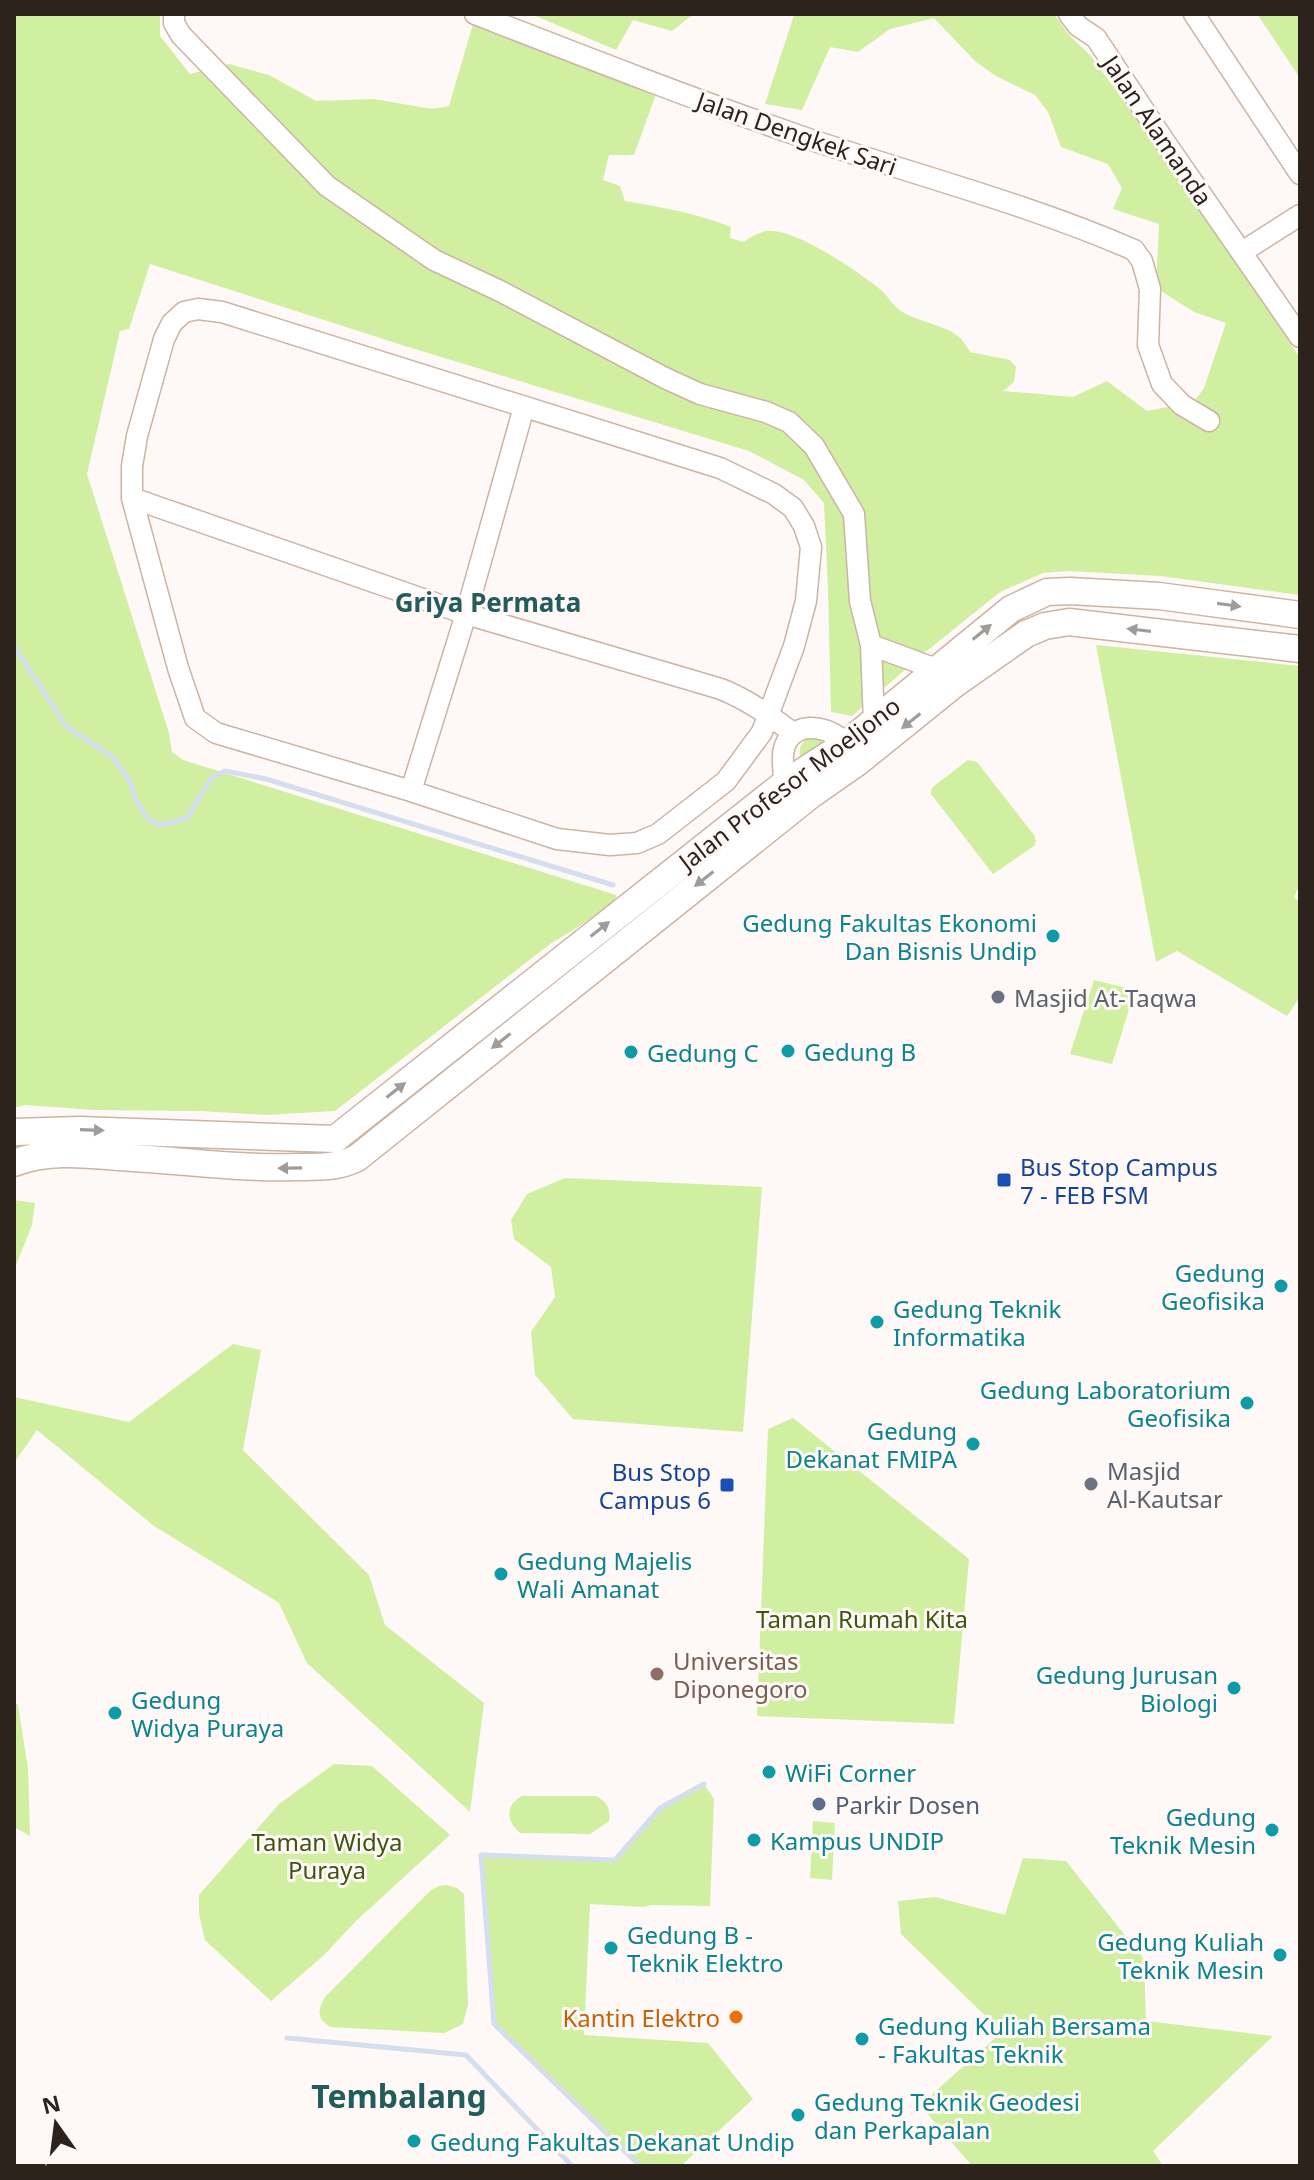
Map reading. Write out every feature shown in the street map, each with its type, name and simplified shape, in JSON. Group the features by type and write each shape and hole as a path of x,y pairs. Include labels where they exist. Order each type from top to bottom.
{"street":[{"path":"174,14 174,23 181,35 327,186 434,260 700,394 766,412 789,422 814,446 854,514 860,601 871,645 874,722"},
{"name":"Jalan Dengkek Sari","path":"475,14 657,85 802,136 1029,209 1134,250 1142,261 1150,289 1148,345 1162,384 1182,405 1209,421"},
{"name":"Jalan Alamanda","path":"1069,14 1078,26 1096,38 1300,337"},
{"path":"1194,14 1300,174"},
{"path":"1242,252 1300,215"},
{"path":"198,309 222,312 720,468 774,494 793,508 804,526 811,547 810,574 794,646 762,732 726,781 666,828 637,843 610,845 557,839 411,791 216,733 195,718 174,654 132,498 132,466 137,436 164,339 172,323 184,312 198,309"},
{"path":"411,791 466,614 524,407"},
{"path":"132,498 466,614 721,689 743,698 793,733"},
{"name":"Jalan Profesor Moeljono","path":"853,753 874,722 946,676 1011,609 1047,592 1159,596 1300,615"},
{"path":"14,1163 68,1153 278,1168 345,1164 357,1158 793,793 853,753 946,676 1026,634 1045,626 1069,622 1300,649"},
{"path":"871,645 946,676"},
{"path":"793,793 782,757 793,733 813,726 827,730 853,753"},
{"name":"Jalan Profesor Moeljono","path":"17,1130 335,1139 793,793"}],"green space":[{"path":"14,14 160,14 160,36 190,74 229,64 269,75 316,101 374,99 432,109 449,106 473,24 656,94 634,155 609,155 603,180 620,186 625,201 718,222 731,227 730,238 744,242 766,231 793,236 809,243 871,282 904,313 952,332 970,352 1010,360 1016,367 1014,382 1003,391 1073,397 1107,381 1147,411 1194,402 1204,388 1226,323 1194,312 1156,288 1159,224 1113,209 1122,188 1108,164 1061,147 1048,112 1035,95 996,76 976,62 934,18 890,29 858,52 830,47 802,110 765,104 792,14 1054,14 1069,35 1091,56 1205,213 1300,358 1300,595 1161,576 1070,571 1043,573 1000,592 852,716 831,712 824,503 804,480 749,451 150,264 129,329 120,331 87,474 169,733 172,752 183,760 616,895 615,901 550,944 335,1111 266,1115 25,1105 14,1108"},
{"path":"531,14 694,14 672,31 633,20 616,50"},
{"path":"1257,14 1300,14 1300,78"},
{"path":"1096,645 1300,666 1300,883 1294,898 1300,901 1300,997 1287,1016 1177,951 1156,962"},
{"path":"812,736 828,739 802,762 801,747"},
{"path":"968,760 977,762 1036,841 1034,846 993,874 931,794 934,786"},
{"path":"1094,980 1135,990 1112,1064 1070,1054"},
{"path":"565,1178 762,1187 743,1432 573,1419 535,1375 531,1332 555,1297 551,1267 514,1239 511,1220 527,1194"},
{"path":"14,1200 35,1203 32,1225 14,1270"},
{"path":"233,1344 261,1350 243,1450 369,1575 385,1625 484,1703 470,1812 307,1663 279,1603 154,1526 37,1430 14,1463 14,1397 129,1422"},
{"name":"Taman Rumah Kita","path":"793,1418 969,1559 954,1724 757,1716 768,1429"},
{"path":"14,1701 18,1705 28,1769 30,1836 14,1827"},
{"name":"Taman Widya Puraya","path":"334,1764 372,1766 450,1835 271,2001 205,1940 199,1914 199,1895 279,1804"},
{"path":"704,1784 714,1799 710,1906 590,1904 584,2035 708,2043 753,2099 681,2166 640,2166 494,2024 481,1855 614,1860 660,1808"},
{"path":"522,1796 596,1796 607,1806 609,1821 590,1834 520,1833 509,1813"},
{"path":"813,1821 835,1823 832,1880 810,1878"},
{"path":"1023,1858 1066,1861 1144,1959 1146,2021 1273,2036 1153,2151 1163,2166 972,2166 920,2105 1002,2032 901,1934 898,1901 935,1897 1005,1915"},
{"path":"447,1885 464,1894 468,2004 463,2024 444,2033 330,2027 326,2024 320,2014 325,1997 430,1891"}],"waterway":[{"path":"14,646 66,726 114,758 129,780 145,816 157,824 187,818 211,778 225,771 266,779 613,885"},
{"path":"640,2166 494,2024 481,1855 615,1860 660,1808 704,1784"},
{"path":"287,2038 466,2055 572,2166"}],"place":[{"name":"Gedung Fakultas Ekonomi Dan Bisnis Undip","path":"1053,936"},
{"name":"Masjid At-Taqwa","path":"998,997"},
{"name":"Gedung B","path":"788,1051"},
{"name":"Gedung C","path":"631,1052"},
{"name":"Bus Stop Campus 7 - FEB FSM","path":"1004,1180"},
{"name":"Gedung Geofisika","path":"1281,1286"},
{"name":"Gedung Teknik Informatika","path":"877,1322"},
{"name":"Gedung Laboratorium Geofisika","path":"1247,1403"},
{"name":"Gedung Dekanat FMIPA","path":"973,1444"},
{"name":"Masjid Al-Kautsar","path":"1091,1484"},
{"name":"Bus Stop Campus 6","path":"727,1485"},
{"name":"Gedung Majelis Wali Amanat","path":"501,1574"},
{"name":"Universitas Diponegoro","path":"657,1674"},
{"name":"Gedung Jurusan Biologi","path":"1234,1688"},
{"name":"Gedung Widya Puraya","path":"115,1713"},
{"name":"WiFi Corner","path":"769,1772"},
{"name":"Parkir Dosen","path":"819,1804"},
{"name":"Gedung Teknik Mesin","path":"1272,1830"},
{"name":"Kampus UNDIP","path":"754,1840"},
{"name":"Gedung B - Teknik Elektro","path":"611,1948"},
{"name":"Gedung Kuliah Teknik Mesin","path":"1280,1955"},
{"name":"Kantin Elektro","path":"736,2017"},
{"name":"Gedung Kuliah Bersama - Fakultas Teknik","path":"862,2039"},
{"name":"Gedung Teknik Geodesi dan Perkapalan","path":"798,2115"},
{"name":"Gedung Fakultas Dekanat Undip","path":"414,2141"}],"district":[{"name":"Griya Permata","path":"488,602"},
{"name":"Tembalang","path":"399,2095"}]}
